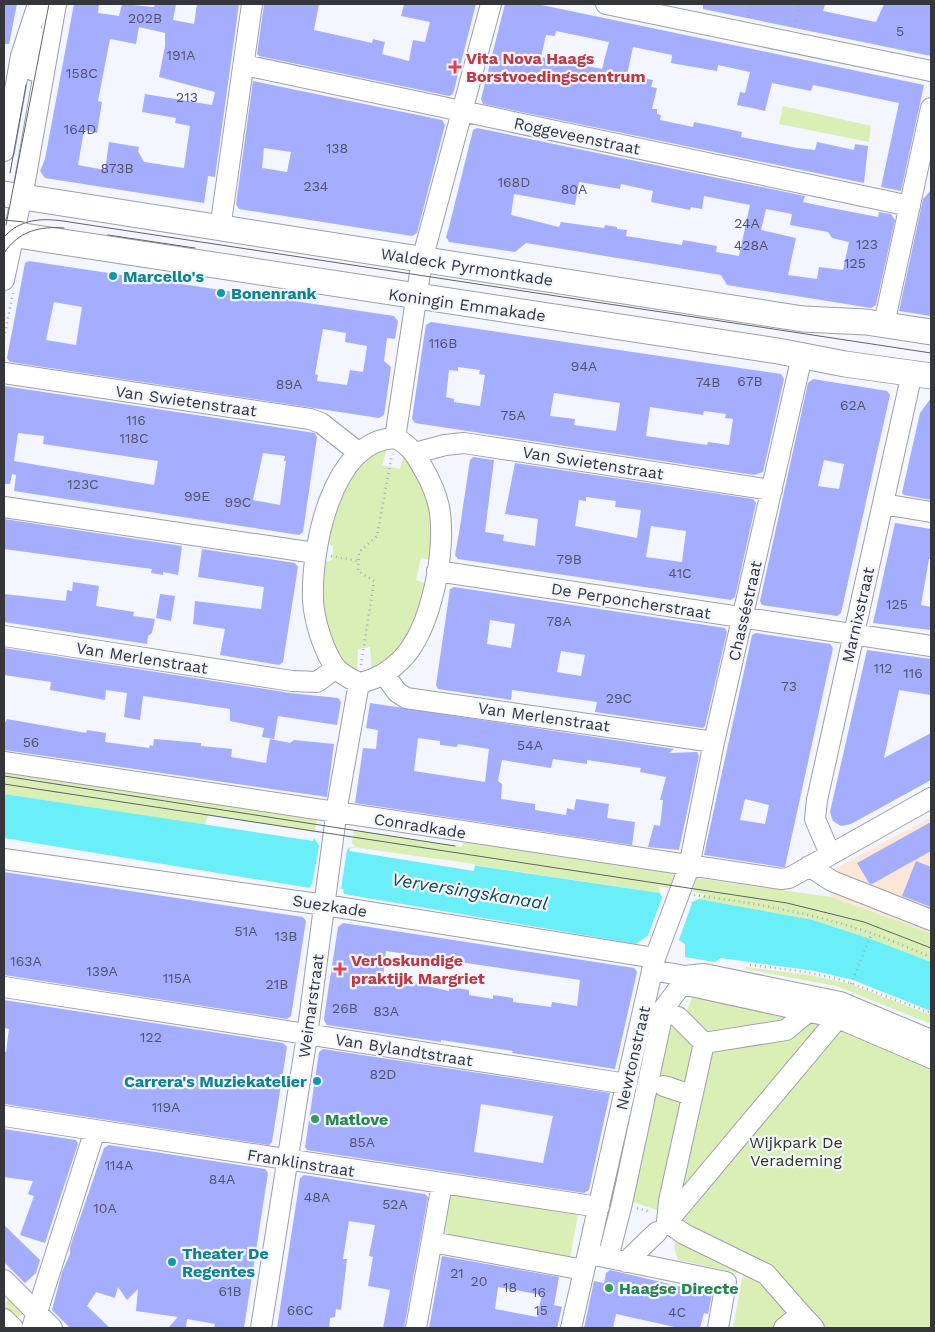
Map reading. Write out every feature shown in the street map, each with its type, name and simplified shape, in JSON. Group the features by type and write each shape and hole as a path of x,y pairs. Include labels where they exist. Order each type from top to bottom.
{"main road":[{"name":"Waldeck Pyrmontkade","path":"9,198 804,319 875,323 931,332"},
{"name":"Koningin Emmakade","path":"9,234 845,364 921,374"},
{"path":"845,364 837,350 838,338 851,326 875,323"}],"street":[{"path":"4,151 21,56 38,4"},
{"path":"43,47 56,4"},
{"path":"220,229 252,4"},
{"path":"395,438 422,260 491,4"},
{"path":"606,4 931,70"},
{"path":"9,282 9,198 47,62 43,47 31,29"},
{"name":"Roggeveenstraat","path":"244,66 910,206"},
{"path":"875,323 910,206 931,108"},
{"name":"Chasséstraat","path":"689,867 714,742 802,356"},
{"name":"Van Swietenstraat","path":"4,373 310,419 321,423 358,452"},
{"name":"Marnixstraat","path":"830,854 815,819 815,811 883,504 921,374"},
{"path":"382,438 395,438 415,453 431,482 439,507 440,540 437,571 430,604 418,634 402,659 384,674 371,681 359,683 336,668 318,631 313,602 315,553 331,496 358,452 372,442 382,438"},
{"name":"Van Swietenstraat","path":"415,453 445,445 464,443 772,490"},
{"path":"883,504 931,512"},
{"path":"4,507 315,553"},
{"name":"De Perponcherstraat","path":"437,571 931,646"},
{"name":"Van Merlenstraat","path":"4,636 292,681 317,682 336,668"},
{"name":"Van Merlenstraat","path":"384,674 397,692 406,698 714,742"},
{"name":"Weimarstraat","path":"260,1328 307,1036 337,814 359,683"},
{"name":"Conradkade","path":"4,762 337,814 781,879 789,878 931,798"},
{"name":"Suezkade","path":"4,859 326,896 654,964 675,1000"},
{"path":"809,866 832,881 931,920"},
{"name":"Newtonstraat","path":"571,1328 654,964 689,867"},
{"path":"617,1260 622,1203 675,1000 704,974 840,1002 931,1040"},
{"name":"Van Bylandtstraat","path":"4,988 627,1084"},
{"path":"675,1000 808,1012 838,1018 931,1058"},
{"path":"662,1227 704,1042 675,1000"},
{"path":"704,1042 786,1030 808,1012"},
{"path":"617,1260 662,1227 838,1018"},
{"path":"664,1086 691,1094"},
{"name":"Franklinstraat","path":"4,1116 287,1161 599,1207"},
{"path":"35,1321 96,1130"},
{"path":"416,1328 442,1184"},
{"path":"662,1227 684,1234 766,1274 807,1321 784,1328"},
{"path":"432,1242 586,1262 617,1260 726,1282 718,1328"},
{"path":"4,1280 35,1321 52,1328"},
{"path":"4,1319 13,1328"}],"path":[{"path":"792,42 800,4"},
{"path":"4,338 9,282"},
{"path":"359,683 374,581 358,571 359,552 376,536 395,438"},
{"path":"315,553 359,561"},
{"path":"678,897 779,908 872,933 931,957"},
{"path":"851,984 872,933"},
{"path":"622,1203 660,1215 662,1227"}],"shaded area":[{"path":"931,817 931,933 831,897 828,889 838,867"}],"green space":[{"path":"783,106 871,126 869,142 779,124"},
{"path":"388,446 382,465 400,469 405,451 430,493 434,560 421,558 416,580 430,585 403,649 372,675 370,647 358,649 357,674 352,673 325,637 320,563 332,560 333,546 322,542 332,510 358,466"},
{"path":"4,771 317,819 315,832 208,815 205,825 4,794"},
{"path":"354,830 462,847 463,842 676,874 670,888 659,887 660,893 355,847 352,843"},
{"path":"696,878 831,897 931,933 931,962 874,940 813,920 699,899 705,894 693,892"},
{"path":"746,967 809,975 847,983 931,1015 931,1024 836,986 745,969"},
{"name":"Wijkpark De Verademing","path":"693,994 807,1016 931,1064 931,1328 733,1328 743,1274 678,1260 674,1247 678,1236 660,1211 630,1201 666,1027 681,1029"},
{"path":"449,1191 578,1213 570,1259 441,1237"},
{"path":"11,1297 25,1311 14,1321 4,1312 4,1304"}],"water":[{"name":"Verversingskanaal","path":"4,794 313,841 314,838 320,847 346,851 350,847 660,893 663,900 690,903 699,899 813,920 874,940 931,962 931,1011 853,980 815,971 721,958 715,962 685,957 685,944 677,939 649,935 636,944 344,894 343,889 339,888 311,884 310,888 4,838"}],"pier":[{"path":"319,846 347,850 341,889 312,884"},
{"path":"350,847 475,864 474,871 349,851"},
{"path":"662,898 692,903 679,940 648,935"}],"building":[{"path":"4,4 17,4 9,44 4,44"},
{"path":"74,4 99,4 98,13 119,16 122,4 154,7 155,4 176,4 173,20 194,24 197,4 239,4 215,177 208,176 204,203 45,178 40,171 45,159","holes":["139,27 165,33 165,46 159,77 215,92 212,105 145,94 142,112 176,118 175,123 190,126 184,168 144,162 138,151 139,147 109,142 105,170 78,165 84,130 97,133 102,102 98,101 110,39 136,44"]},
{"path":"264,4 319,4 314,30 372,43 373,39 385,42 382,54 409,61 413,40 425,42 430,22 401,16 404,4 476,4 453,94 449,96 259,56 257,54"},
{"path":"505,4 537,4 924,85 901,191 881,187 899,103 813,85 811,91 772,83 765,111 737,105 740,92 745,93 750,72 718,65 717,71 671,63 672,55 633,47 627,75 653,80 651,87 657,88 652,109 657,109 657,114 661,115 660,120 693,127 694,122 742,132 741,137 797,148 815,150 817,142 854,150 855,144 868,146 864,183 483,104 481,99","holes":["556,31 609,42 602,69 541,57 546,35 555,36"]},
{"path":"703,4 825,4 823,11 876,22 884,4 931,4 931,56 703,9"},
{"path":"253,81 442,120 445,125 417,233 412,236 239,209 236,204","holes":["264,148 291,152 287,172 262,168"]},
{"path":"477,128 805,196 803,202 831,208 878,217 879,212 891,214 895,220 876,305 871,308 727,285 721,275 526,243 515,252 449,242 446,237 473,130","holes":["579,182 620,189 621,184 653,191 651,202 690,210 691,207 702,209 704,196 750,205 739,256 716,252 717,246 683,240 682,245 626,236 627,230 617,229 617,227 605,225 604,228 561,222 559,227 511,215 514,194 575,205","766,209 792,214 790,225 828,232 832,238 849,242 843,270 819,267 817,279 788,275 796,238 761,230"]},
{"path":"931,190 931,316 899,311 923,199"},
{"path":"29,261 394,316 398,321 395,339 387,338 384,361 391,367 384,415 379,418 10,362 7,358 25,263","holes":["54,302 82,307 76,345 46,340","323,329 346,333 345,342 367,346 363,372 350,370 347,385 317,381 318,375 315,374"]},
{"path":"431,322 781,374 784,379 763,472 754,475 415,423 412,419 426,325","holes":["458,367 480,370 479,374 485,375 480,406 454,402 454,399 446,397 449,370 458,371","554,393 620,403 616,431 574,425 575,419 550,416","650,407 703,415 704,411 726,414 725,418 733,419 729,445 708,442 707,445 646,436"]},
{"path":"813,379 887,391 890,395 841,613 837,616 762,605 760,601 808,383","holes":["824,460 844,464 839,489 818,486"]},
{"path":"4,386 315,433 317,437 303,532 299,535 14,491 16,475 12,474 10,484 4,484","holes":["18,433 44,436 43,444 158,461 154,485 14,461","263,453 285,456 284,461 286,461 280,505 253,500"]},
{"path":"931,398 931,500 902,493 920,413"},
{"path":"473,457 494,460 485,532 504,535 503,541 535,546 538,519 505,514 515,463 753,499 756,503 735,597 731,600 458,559 455,555 470,460","holes":["586,497 616,501 615,507 641,510 637,538 575,526 579,500 586,501","651,526 686,531 682,562 646,557"]},
{"path":"4,519 182,546 178,575 163,572 163,575 151,573 152,569 4,549"},
{"path":"895,523 931,529 931,559 929,559 921,605 931,607 931,630 873,623"},
{"path":"202,549 295,563 298,567 283,662 279,665 220,655 225,629 193,624 195,601 261,609 264,587 198,577"},
{"path":"73,582 99,586 96,606 134,612 133,616 155,619 147,644 4,622 4,594 66,601 67,590 72,591"},
{"path":"454,587 725,628 727,632 705,726 703,728 595,712 597,702 512,690 511,700 438,689 436,685 450,589","holes":["490,620 515,624 511,648 487,644","561,651 585,655 581,676 557,672"]},
{"path":"160,594 175,596 171,621 156,618"},
{"path":"756,633 830,644 833,648 785,867 704,855 752,635","holes":["745,799 769,805 765,824 740,820"]},
{"path":"4,648 290,693 338,698 341,702 337,725 278,716 274,739 262,737 264,728 230,721 230,709 143,696 140,720 124,717 127,693 106,690 105,700 50,690 51,682 4,675"},
{"path":"867,650 931,659 931,695 899,690 884,758 931,733 931,780 851,824 841,826 833,821 830,812"},
{"path":"370,703 674,749 669,753 697,752 699,756 679,850 648,847 654,825 660,826 663,800 660,800 666,777 640,772 641,768 587,760 587,764 553,759 551,768 502,760 498,781 502,784 501,799 535,804 535,810 566,815 567,808 574,810 576,799 609,804 607,818 635,822 632,845 355,803 363,748 376,749 378,730 366,728","holes":["418,738 440,741 440,745 457,747 458,744 489,749 485,782 414,771"]},
{"path":"7,719 86,733 87,730 106,733 105,742 149,748 150,745 153,746 154,739 201,743 201,746 232,749 231,757 266,763 270,739 290,743 294,740 334,744 327,797 4,750 4,722"},
{"path":"931,822 931,851 872,884 869,883 857,863"},
{"path":"916,861 931,867 931,907 902,896"},
{"path":"4,872 303,917 306,921 291,1016 287,1019 4,975"},
{"path":"343,923 634,968 637,972 615,1069 461,1043 441,1040 441,1042 327,1025 324,1020 325,1011 338,927","holes":["386,951 580,980 577,1006 552,1002 551,1007 513,1002 513,998 493,995 493,999 469,995 469,990 449,987 449,991 383,976"]},
{"path":"4,1000 283,1043 287,1047 272,1142 269,1145 4,1104 4,1052 6,1052 9,1029 4,1028"},
{"path":"323,1049 610,1093 589,1190 584,1193 307,1150 305,1147 319,1052","holes":["481,1104 553,1116 543,1163 474,1152"]},
{"path":"4,1129 76,1140 78,1144 45,1243 20,1235 34,1196 28,1194 33,1181 4,1177"},
{"path":"109,1145 265,1169 268,1173 244,1328 214,1328 215,1324 187,1319 186,1328 168,1328 178,1317 136,1311 138,1289 127,1300 118,1287 115,1298 96,1292 87,1306 110,1328 70,1328 52,1310 62,1272 70,1254 70,1247 104,1148"},
{"path":"304,1175 425,1194 428,1197 404,1328 383,1328 390,1290 368,1286 373,1257 369,1256 375,1225 349,1221 343,1259 347,1259 341,1310 336,1309 335,1317 330,1318 329,1328 277,1328 300,1178"},
{"path":"4,1225 40,1260 36,1273 25,1283 4,1262"},
{"path":"442,1256 559,1277 554,1305 562,1307 557,1328 429,1328","holes":["498,1287 542,1295 537,1317 495,1309"]},
{"path":"610,1270 712,1294 708,1314 704,1313 700,1328 679,1328 616,1314 613,1328 584,1328 594,1281 604,1283 606,1273"}],"tram line":[{"path":"6,225 49,4"},
{"path":"10,173 26,85"},
{"path":"4,220 24,222"},
{"path":"4,237 17,226 31,221 63,221 931,353"},
{"path":"4,253 16,240 30,232 46,228 64,228"},
{"path":"108,235 195,248"},
{"path":"4,776 455,846"},
{"path":"4,784 787,903 864,922 931,948"}],"place":[{"name":"Vita Nova Haags Borstvoedingscentrum","path":"455,67"},
{"name":"Marcello's","path":"113,276"},
{"name":"Bonenrank","path":"221,293"},
{"name":"Verloskundige praktijk Margriet","path":"340,969"},
{"name":"Carrera's Muziekatelier","path":"317,1081"},
{"name":"Matlove","path":"315,1119"},
{"name":"Theater De Regentes","path":"172,1262"},
{"name":"Haagse Directe","path":"609,1288"}]}
